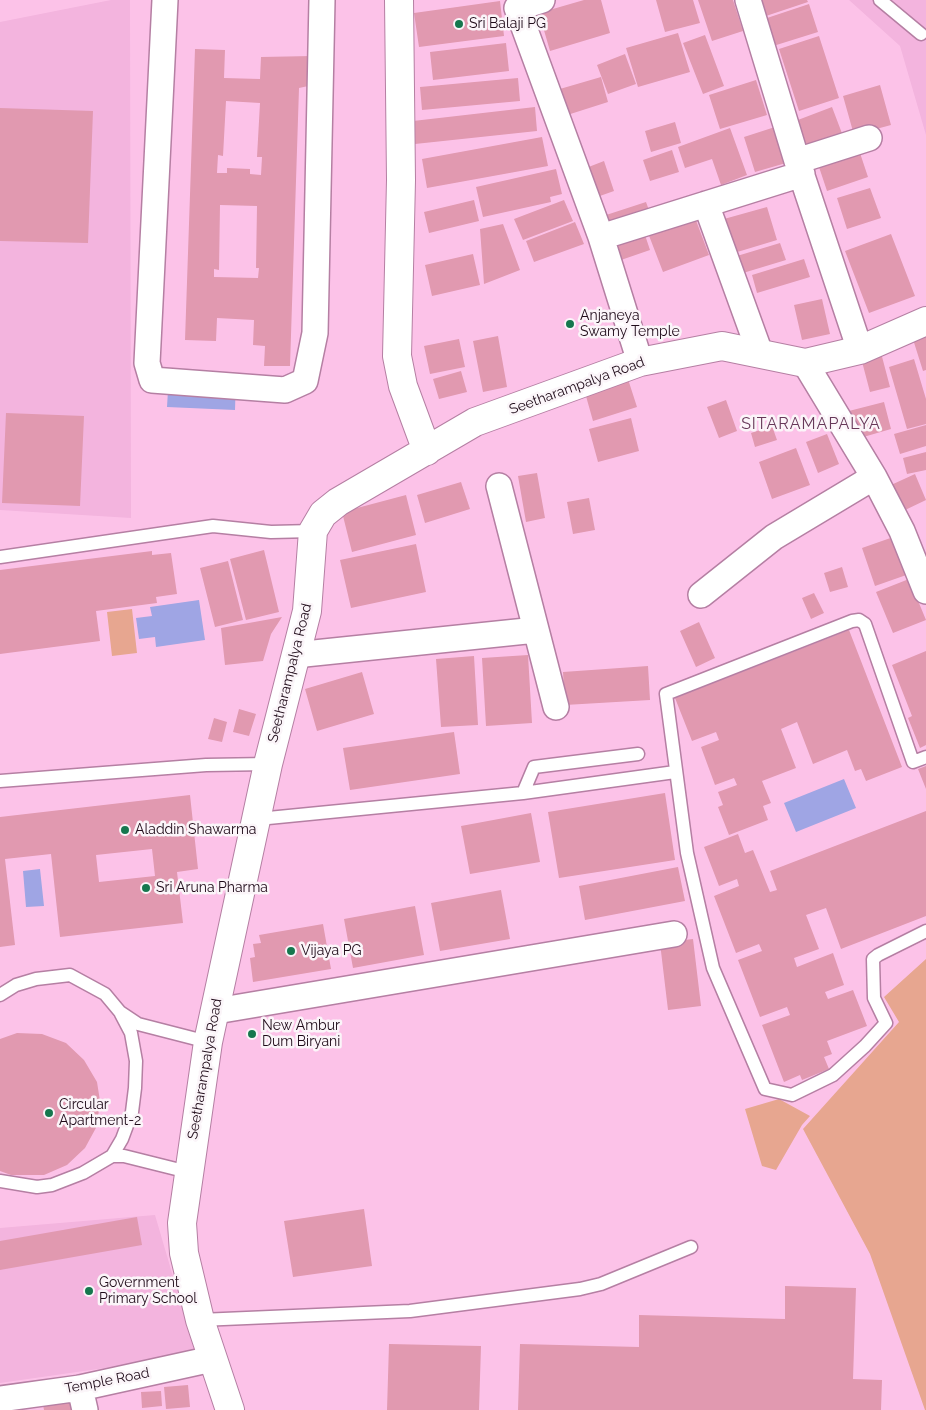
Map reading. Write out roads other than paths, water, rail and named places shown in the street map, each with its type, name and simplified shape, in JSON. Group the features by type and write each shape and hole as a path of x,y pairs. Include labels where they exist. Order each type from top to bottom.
{"street":[{"path":"165,0 147,363 152,380 285,390 305,381 315,334 322,0"},
{"path":"399,0 400,180 397,356 403,386 427,451"},
{"path":"542,0 517,8 601,237 640,362"},
{"path":"748,0 799,167 860,350"},
{"path":"601,237 706,204 869,138"},
{"path":"706,204 760,354"},
{"name":"Seetharampalya Road","path":"230,1410 200,1320 184,1254 182,1223 208,1042 216,1012 224,963 258,819 268,764 307,611 313,531 324,514 338,502 475,422 640,362 722,346 805,363 860,350 926,321"},
{"path":"805,363 874,477 902,532 926,591"},
{"path":"701,595 774,538 874,477"},
{"path":"499,486 556,707"},
{"path":"295,655 536,630"},
{"path":"216,1012 674,934"},
{"name":"Temple Road","path":"0,1399 83,1399 212,1359"}],"lane":[{"path":"880,0 921,34"},
{"path":"0,557 213,526 271,532 313,531"},
{"path":"926,757 913,762 866,624 859,620 852,621 666,694 687,853 713,968 766,1090 792,1095 833,1075 865,1046 886,1023 874,998 873,959 926,931"},
{"path":"523,793 534,767 638,754"},
{"path":"0,781 206,765 268,764"},
{"path":"258,819 523,793 675,772"},
{"path":"0,995 16,985 36,978 70,975 105,994 120,1012 131,1033 136,1061 135,1088 132,1112 122,1139 112,1156"},
{"path":"120,1012 138,1024 208,1042"},
{"path":"0,1181 37,1187 52,1185 82,1173 112,1156 124,1156 188,1172"},
{"path":"200,1320 410,1311 580,1289 600,1284 691,1247"}],"water":[{"path":"169,374 236,377 235,410 167,407"},
{"path":"199,600 205,640 156,647 155,637 139,639 136,618 152,616 150,607"},
{"path":"844,779 856,808 796,832 784,803"},
{"path":"40,869 44,906 26,907 23,871"}],"place":[{"name":"Sri Balaji PG","path":"459,24"},
{"name":"Anjaneya Swamy Temple","path":"570,324"},
{"name":"Aladdin Shawarma","path":"125,830"},
{"name":"Sri Aruna Pharma","path":"146,888"},
{"name":"Vijaya PG","path":"291,951"},
{"name":"New Ambur Dum Biryani","path":"252,1034"},
{"name":"Circular Apartment-2","path":"49,1113"},
{"name":"Government Primary School","path":"89,1291"}],"district":[{"name":"SITARAMAPALYA","path":"811,424"}]}
